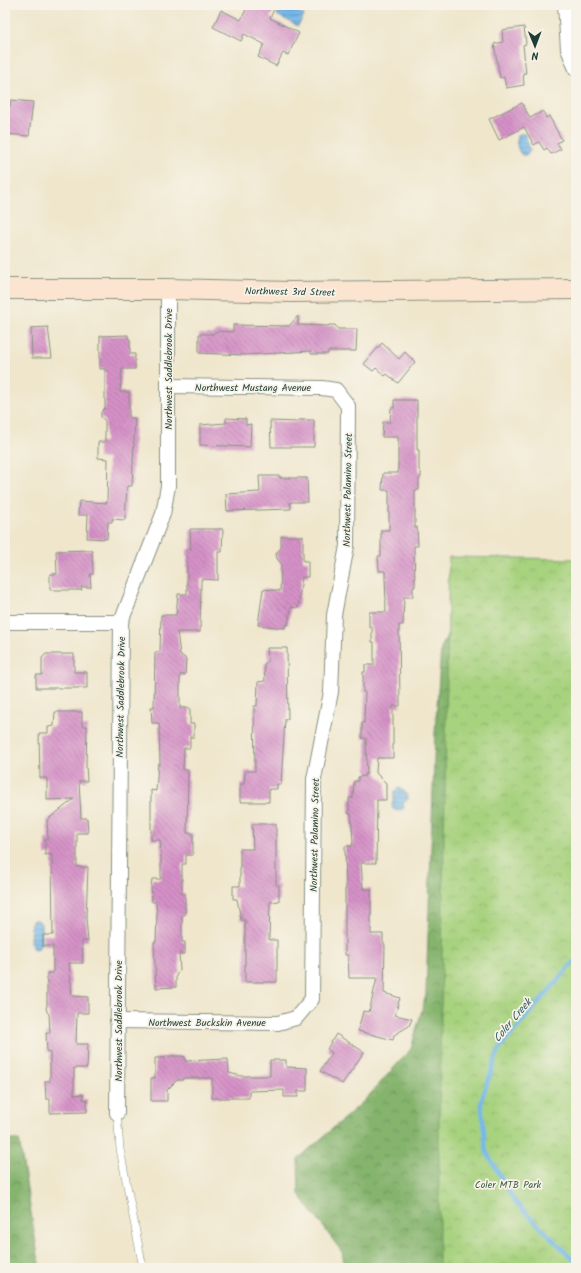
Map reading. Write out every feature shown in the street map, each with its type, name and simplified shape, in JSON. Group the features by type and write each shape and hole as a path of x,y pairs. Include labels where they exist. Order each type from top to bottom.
{"street":[{"path":"565,5 568,50 576,69"},
{"name":"Northwest 3rd Street","path":"5,289 168,289 291,292 576,289"},
{"name":"Northwest Saddlebrook Drive","path":"117,1113 121,622 164,507 168,486 168,289"},
{"name":"Northwest Mustang Avenue","path":"169,386 322,388 336,390"},
{"name":"Northwest Palamino Street","path":"296,1018 312,999 314,779 331,692 334,615 347,546 348,406 336,390"},
{"path":"5,622 121,622"},
{"name":"Northwest Buckskin Avenue","path":"117,1022 278,1023 296,1018"}],"lane":[{"path":"117,1113 120,1149 143,1268"}],"green space":[{"name":"Coler MTB Park","path":"449,557 576,559 576,1268 439,1268 439,1128"},
{"path":"460,605 576,1268 345,1268 342,1252 299,1194 298,1159 363,1102 411,1049 426,995 435,733 441,649"},
{"path":"5,1140 19,1140 40,1268 5,1268"}],"water":[{"path":"282,5 304,15 298,26 277,15"},
{"path":"519,134 525,134 530,150 526,155 522,155 518,148 517,139"},
{"path":"398,788 405,792 408,799 403,803 404,808 398,811 393,809 392,805 394,792"},
{"path":"33,920 38,920 41,924 41,943 38,949 33,949 33,946 30,943 31,923"}],"building":[{"path":"248,5 276,5 270,18 299,33 288,55 283,53 276,66 258,57 264,44 244,34 241,41 213,27 221,10 241,20"},
{"path":"524,27 526,44 523,45 526,73 523,73 524,85 506,88 504,77 500,78 494,44 503,42 502,30"},
{"path":"11,100 33,102 29,136 5,134 7,106 10,106"},
{"path":"522,103 530,118 543,111 546,118 549,116 562,140 557,143 561,149 551,154 547,148 544,150 539,142 534,145 524,127 499,140 489,119"},
{"path":"298,316 298,325 335,325 338,329 357,329 356,351 328,351 328,354 311,354 311,351 245,355 199,353 199,334 213,334 217,331 233,332 233,325 289,326"},
{"path":"48,327 52,358 32,358 31,328"},
{"path":"128,335 128,339 130,339 130,354 135,354 135,369 122,369 120,392 129,392 129,418 135,418 132,486 127,486 125,520 112,519 112,522 108,522 107,539 87,538 88,515 78,515 79,501 107,503 108,459 98,458 98,442 105,442 105,421 101,417 101,412 105,408 105,369 100,369 100,336"},
{"path":"382,343 399,359 405,352 415,362 398,383 387,374 385,376 376,368 373,371 364,364"},
{"path":"394,400 417,400 417,450 419,450 419,470 421,472 421,477 419,479 419,490 415,490 415,528 417,527 418,546 414,546 415,587 413,587 413,597 404,597 403,625 399,625 400,706 393,706 393,758 377,758 376,773 386,783 386,800 377,800 376,863 361,863 363,889 371,889 371,934 383,934 383,942 385,945 384,993 400,998 395,1015 412,1019 409,1026 394,1035 393,1040 358,1031 363,1011 369,1012 377,978 349,978 348,955 345,955 345,846 352,846 353,841 351,814 349,814 349,798 353,798 354,781 358,781 358,777 365,776 365,774 367,774 366,738 362,738 365,692 363,692 363,672 365,672 365,665 374,665 374,642 372,642 372,626 369,627 369,612 386,612 385,571 379,571 378,556 381,556 381,530 389,530 389,490 382,490 383,473 398,473 398,437 382,437 383,422 390,422 391,408 394,408"},
{"path":"226,418 246,419 246,425 251,424 250,447 200,445 200,425 226,423"},
{"path":"298,420 314,420 314,447 271,447 270,421 298,422"},
{"path":"259,476 307,478 308,502 290,502 291,509 227,511 226,494 260,492"},
{"path":"190,529 223,529 222,552 218,552 218,580 201,579 200,632 177,632 180,654 186,659 185,675 180,675 180,708 190,708 190,724 194,724 194,737 190,737 190,748 184,748 183,770 188,770 187,833 193,833 193,855 186,855 186,864 182,864 182,894 185,894 185,915 182,915 182,942 185,942 185,954 179,954 180,971 176,975 176,987 156,988 154,942 156,942 157,915 156,902 152,902 151,886 152,879 161,879 161,855 160,840 151,840 151,790 156,791 158,764 160,764 159,723 152,723 151,707 154,707 155,652 160,652 161,615 176,615 178,594 187,594 187,549 191,549"},
{"path":"281,536 303,536 303,561 308,561 308,577 302,577 298,608 291,607 288,625 286,624 285,628 258,625 263,589 280,591 281,563 277,559 276,553 281,548"},
{"path":"92,550 93,574 90,574 91,587 81,587 82,590 50,590 50,574 57,574 56,551"},
{"path":"267,648 287,648 288,719 285,719 281,784 277,784 277,789 269,789 269,802 240,802 240,784 244,784 245,771 255,771 254,706 257,706 258,682 265,681 264,664 268,661"},
{"path":"46,654 74,654 74,672 87,672 87,688 36,688 36,675 42,675 42,658"},
{"path":"55,712 82,712 82,726 87,726 87,781 79,781 81,818 87,818 88,833 77,833 77,867 88,867 86,918 88,941 82,941 83,963 69,963 72,996 88,997 88,1013 77,1013 76,1044 88,1044 87,1068 74,1068 74,1095 83,1094 83,1100 87,1099 87,1112 50,1113 50,1099 46,1099 45,1081 50,1081 50,1052 47,1052 46,1033 50,1033 49,1014 46,1007 47,973 53,973 53,946 43,946 43,935 53,935 52,854 45,855 45,839 48,839 47,820 74,799 47,800 47,778 40,778 39,733 48,733 48,727 54,726"},
{"path":"252,824 276,824 276,885 279,885 279,901 270,902 269,940 277,940 277,982 245,982 245,920 241,920 237,899 233,899 233,886 240,886 240,849 253,849"},
{"path":"336,1034 364,1052 342,1084 320,1071 332,1053 327,1049"},
{"path":"166,1056 185,1057 185,1061 228,1059 229,1073 241,1076 270,1076 270,1060 286,1060 286,1067 307,1068 307,1091 298,1091 298,1097 284,1097 284,1090 249,1091 249,1098 212,1098 212,1078 183,1078 183,1080 177,1080 167,1090 167,1101 151,1101 151,1078 155,1078 155,1058 165,1058"}],"waterway":[{"name":"Coler Creek","path":"576,959 499,1049 481,1101 486,1151 515,1202 576,1262"}]}
